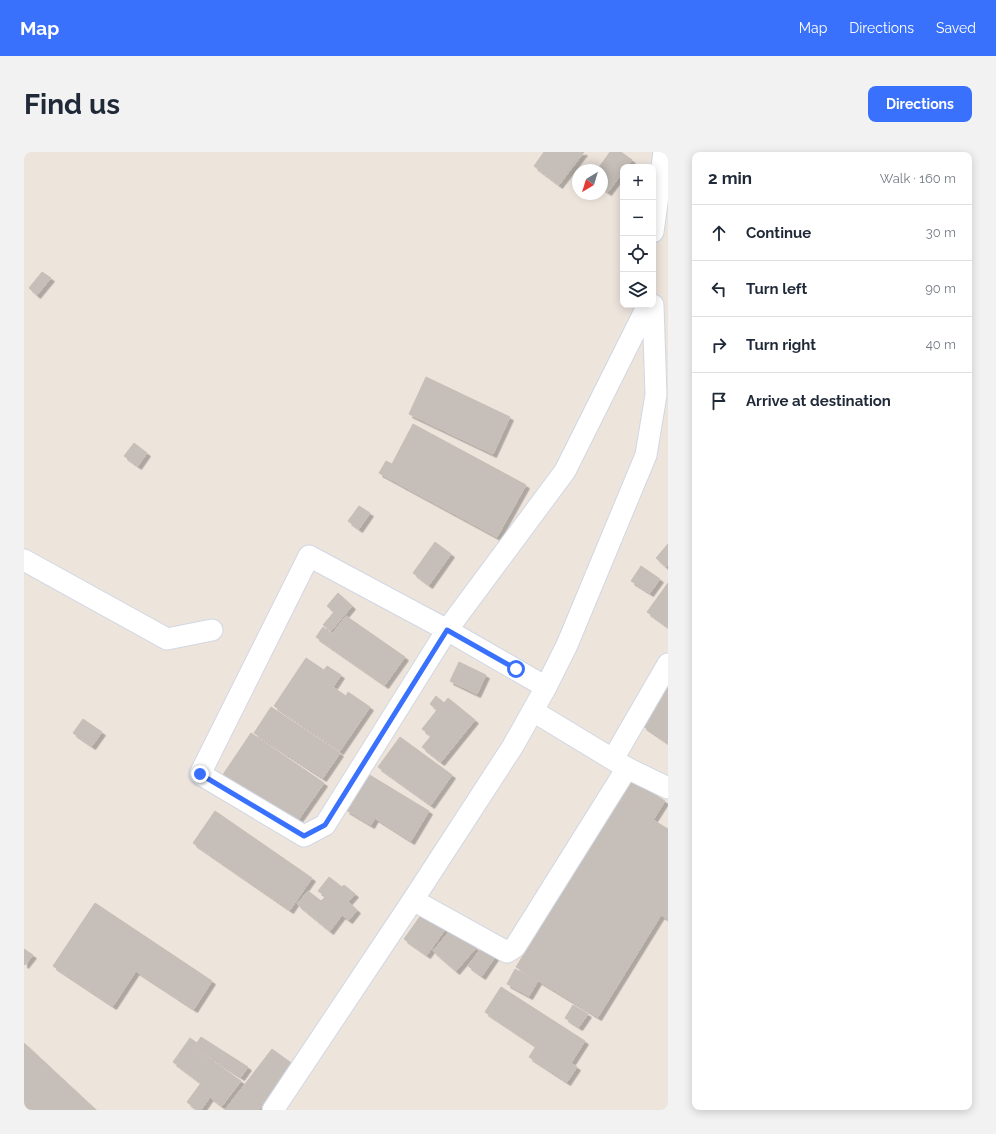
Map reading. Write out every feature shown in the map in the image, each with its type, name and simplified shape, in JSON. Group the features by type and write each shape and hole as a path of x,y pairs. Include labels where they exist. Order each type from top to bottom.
{"street":[{"path":"656,210 664,152"},
{"path":"546,687 447,630 309,556 200,774 304,836 325,825 447,630 565,471 646,308"},
{"path":"273,1110 413,900 513,746 546,687 567,645 646,456 656,395 653,308"},
{"path":"24,560 167,639 212,630"},
{"path":"413,900 507,952 515,947 620,764 668,664"},
{"path":"533,711 620,764 668,788"}],"building":[{"path":"544,152 584,152 575,164 572,164 572,168 559,185 534,166"},
{"path":"610,152 621,152 632,160 629,164 620,164 620,176 608,192 608,164 601,164"},
{"path":"42,272 51,278 37,295 29,288"},
{"path":"426,377 510,417 493,454 409,414"},
{"path":"413,424 526,485 497,537 379,473 386,461 392,464"},
{"path":"134,443 147,453 138,466 124,456"},
{"path":"359,506 370,513 359,529 348,521"},
{"path":"435,542 451,554 429,585 413,573"},
{"path":"668,544 668,565 666,567 656,558"},
{"path":"641,566 660,579 650,593 631,581"},
{"path":"668,583 668,627 647,612"},
{"path":"338,593 352,606 331,631 323,625 334,612 327,606"},
{"path":"346,616 405,657 385,685 316,637 323,627 332,634"},
{"path":"306,658 324,670 327,666 341,675 333,687 346,696 348,692 370,707 340,751 274,706"},
{"path":"459,662 486,675 477,694 450,681"},
{"path":"668,679 668,701 658,695"},
{"path":"436,696 444,703 448,698 475,720 441,762 422,747 431,736 422,729 437,710 430,704"},
{"path":"662,698 668,703 668,743 643,726"},
{"path":"271,707 340,753 323,778 254,733"},
{"path":"83,719 102,732 92,746 73,733"},
{"path":"251,733 324,783 294,826 222,776"},
{"path":"400,737 452,775 431,805 378,767"},
{"path":"368,774 429,811 411,841 375,818 371,825 346,810"},
{"path":"631,779 665,801 653,820 619,798"},
{"path":"619,799 668,829 668,919 661,915 598,1017 516,967"},
{"path":"215,811 312,878 290,910 193,843"},
{"path":"329,877 342,887 344,885 355,894 348,902 357,910 349,920 342,915 330,931 297,904 308,891 321,901 326,896 318,891"},
{"path":"95,903 212,981 194,1009 136,971 113,1006 53,966"},
{"path":"424,911 447,927 427,955 404,939"},
{"path":"452,928 476,948 456,971 433,951"},
{"path":"482,947 495,957 482,976 468,966"},
{"path":"24,949 33,955 25,965 24,964"},
{"path":"515,969 538,981 529,996 507,984"},
{"path":"501,987 585,1041 571,1063 577,1067 567,1082 529,1057 536,1046 485,1012"},
{"path":"573,1005 588,1014 579,1027 565,1018"},
{"path":"201,1037 248,1067 241,1077 194,1047"},
{"path":"190,1038 197,1043 193,1047 241,1081 222,1106 210,1097 201,1110 197,1110 187,1102 201,1083 173,1062"},
{"path":"24,1043 96,1110 27,1110 24,1107"},
{"path":"272,1049 294,1065 259,1110 225,1110"}],"route":[{"path":"200,774 304,836 325,825 447,630 516,669"}]}
